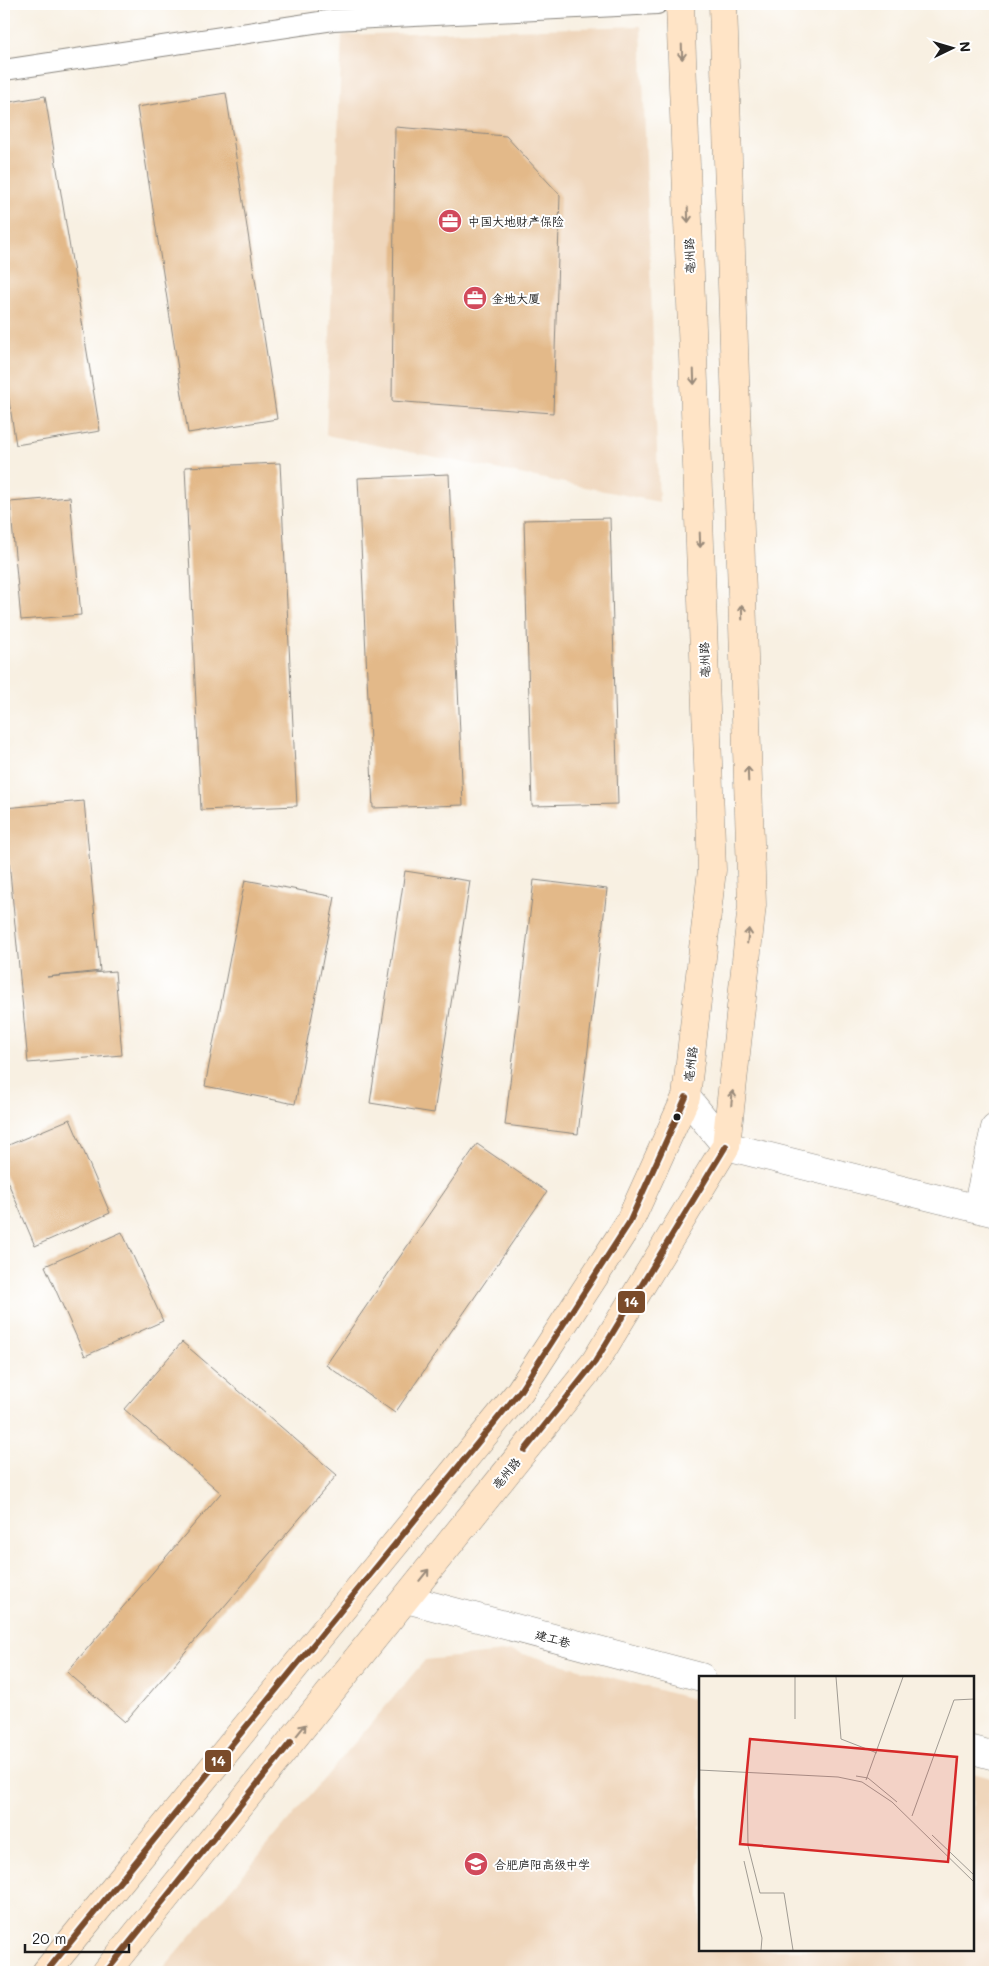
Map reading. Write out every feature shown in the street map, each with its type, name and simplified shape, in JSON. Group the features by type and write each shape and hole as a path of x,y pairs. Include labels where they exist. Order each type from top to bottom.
{"main road":[{"name":"亳州路","path":"46,1972 520,1391 629,1223 686,1097 712,870 680,4"},
{"name":"亳州路","path":"106,1972 595,1362 726,1146 752,905 723,4"}],"street":[{"path":"686,1097 726,1146 986,1211 995,1128"},
{"name":"建工巷","path":"406,1599 699,1676"},
{"path":"974,1750 995,1756"}],"lane":[{"path":"4,70 333,20 657,4"}],"shaded area":[{"path":"641,26 659,502 326,435 342,35"},
{"name":"合肥庐阳高级中学","path":"512,1651 699,1701 699,1951 974,1951 974,1773 995,1779 995,1972 160,1972 425,1660"}],"building":[{"path":"226,93 277,419 188,433 137,107"},
{"path":"45,96 100,431 16,445 4,369 4,103"},
{"name":"金地大厦","path":"395,127 506,136 560,195 553,413 392,401"},
{"path":"280,463 297,806 201,810 185,467"},
{"path":"449,474 463,805 373,808 358,478"},
{"path":"70,497 81,615 21,620 10,502"},
{"path":"610,518 618,804 532,806 524,520"},
{"path":"84,801 100,971 47,977 115,971 122,1055 28,1063 4,808"},
{"path":"405,871 470,881 434,1113 370,1103"},
{"path":"245,880 335,897 295,1104 205,1086"},
{"path":"534,880 607,889 578,1134 505,1125"},
{"path":"70,1119 110,1213 35,1246 4,1173 4,1147"},
{"path":"477,1144 547,1192 395,1413 326,1365"},
{"path":"122,1232 163,1321 85,1356 45,1266"},
{"path":"182,1342 337,1475 125,1722 67,1672 221,1493 124,1409"}],"transit line":[{"name":"14","path":"46,1972 520,1391 629,1223 686,1097"},
{"name":"14","path":"525,1450 595,1362 726,1146"},
{"name":"14","path":"106,1972 291,1742"}],"place":[{"name":"中国大地财产保险","path":"450,221"},
{"name":"金地大厦","path":"475,298"},
{"name":"合肥庐阳高级中学","path":"476,1864"}]}
